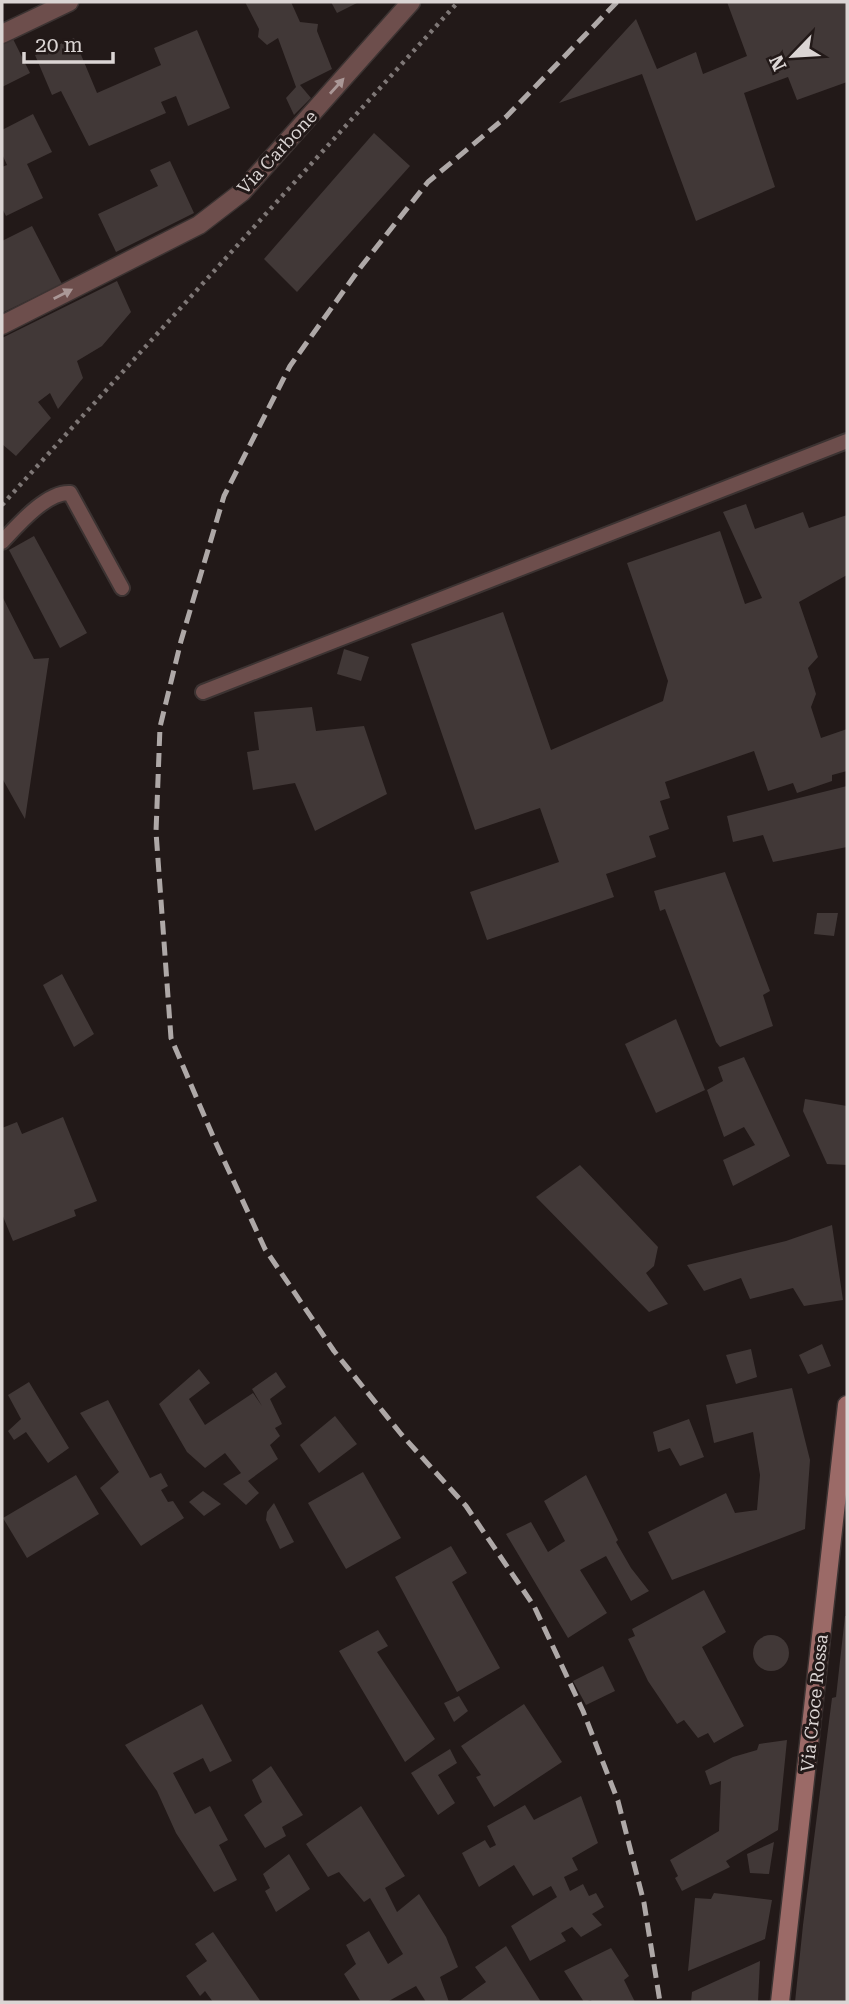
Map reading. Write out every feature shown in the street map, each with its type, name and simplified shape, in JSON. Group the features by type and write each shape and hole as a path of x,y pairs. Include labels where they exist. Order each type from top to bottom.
{"main road":[{"name":"Via Croce Rossa","path":"780,2002 847,1405"}],"street":[{"path":"2,34 69,2"},
{"name":"Via Carbone","path":"2,325 199,225 242,192 411,2"}],"lane":[{"path":"203,692 847,441"},
{"path":"2,542 50,497 63,492 70,493 122,587"}],"path":[{"path":"2,505 458,2"}],"building":[{"path":"245,2 291,2 300,22 318,24 317,31 332,69 300,85 311,98 294,115 286,98 296,87 278,38 267,45 258,37 259,29"},
{"path":"331,2 359,2 337,13"},
{"path":"727,2 847,2 847,82 797,100 788,77 744,93 775,187 696,221 642,74 559,103 636,19 657,69 696,52 703,74 747,56"},
{"path":"197,30 230,108 188,126 176,96 161,102 166,113 89,146 61,91 52,95 35,55 74,38 97,93 161,65 154,48"},
{"path":"11,35 30,73 2,87 2,39"},
{"path":"33,114 52,152 27,164 43,198 6,216 2,208 2,167 7,165 2,154 2,130"},
{"path":"374,133 410,166 297,292 264,259"},
{"path":"170,161 194,213 116,252 98,214 158,186 150,170"},
{"path":"32,226 62,284 2,313 2,241"},
{"path":"117,281 131,312 102,346 77,361 83,378 58,409 50,393 38,402 51,418 16,456 2,444 2,338"},
{"path":"746,504 755,529 803,512 809,528 847,515 847,575 799,602 818,657 808,668 816,694 811,707 821,738 847,729 847,771 832,775 832,781 797,793 793,783 768,791 754,751 665,782 670,798 660,801 669,829 649,836 656,857 606,874 614,897 487,940 470,892 559,862 540,808 475,830 411,644 503,612 551,750 663,701 668,681 627,563 720,531 745,604 762,598 723,512"},
{"path":"34,536 87,633 60,648 9,550"},
{"path":"2,596 34,659 49,658 25,819 2,778"},
{"path":"344,649 369,657 361,681 337,674"},
{"path":"312,707 316,731 364,726 387,794 315,831 295,783 253,790 247,752 259,750 254,712"},
{"path":"847,786 847,847 773,862 763,835 733,842 727,816"},
{"path":"725,872 770,991 763,995 773,1026 720,1047 665,909 660,911 654,891"},
{"path":"817,913 838,913 834,936 814,934"},
{"path":"62,974 94,1034 74,1047 43,985"},
{"path":"676,1019 705,1090 656,1113 625,1044"},
{"path":"744,1057 790,1156 733,1186 723,1160 755,1145 744,1127 724,1137 707,1090 723,1081 718,1067"},
{"path":"805,1099 847,1106 847,1165 827,1164 803,1111"},
{"path":"63,1117 97,1201 74,1210 76,1216 13,1241 2,1214 2,1128 17,1122 22,1134"},
{"path":"580,1165 658,1247 654,1266 646,1273 668,1304 649,1312 536,1197"},
{"path":"832,1225 843,1300 804,1306 793,1288 750,1299 741,1278 704,1291 687,1265 786,1241"},
{"path":"822,1344 831,1366 808,1374 799,1355"},
{"path":"751,1349 757,1377 736,1384 726,1355"},
{"path":"199,1369 210,1383 189,1399 205,1425 253,1393 262,1406 252,1389 276,1372 286,1387 270,1399 282,1424 275,1428 280,1436 270,1445 278,1459 248,1481 259,1493 246,1505 223,1484 241,1473 225,1453 205,1468 187,1452 159,1404"},
{"path":"29,1382 69,1448 48,1463 26,1432 14,1440 8,1431 21,1419 8,1395"},
{"path":"792,1388 810,1460 805,1529 672,1580 648,1532 726,1493 735,1513 757,1510 760,1475 753,1432 714,1443 706,1405"},
{"path":"108,1400 150,1478 161,1473 168,1486 161,1490 168,1502 173,1501 184,1518 141,1546 100,1488 119,1472 80,1413"},
{"path":"335,1416 357,1444 319,1473 300,1445"},
{"path":"689,1419 704,1457 680,1466 670,1448 658,1452 653,1432"},
{"path":"363,1472 401,1538 346,1569 308,1503"},
{"path":"76,1475 99,1514 27,1558 3,1518"},
{"path":"586,1475 618,1540 616,1542 649,1591 631,1601 606,1556 580,1570 607,1613 568,1638 506,1534 531,1522 548,1552 565,1541 544,1501"},
{"path":"203,1491 221,1504 204,1516 189,1502"},
{"path":"274,1503 294,1542 280,1549 266,1520 267,1512"},
{"path":"451,1546 467,1573 452,1582 500,1668 457,1692 395,1577"},
{"path":"704,1590 726,1632 702,1647 744,1726 714,1743 708,1733 698,1738 684,1720 677,1724 648,1681 628,1639 635,1636 632,1629"},
{"path":"845,1616 847,2002 795,2002 832,1698 836,1697"},
{"path":"378,1630 388,1646 377,1652 435,1739 405,1762 339,1651"},
{"path":"771,1635 784,1640 789,1653 784,1666 771,1671 758,1666 753,1653 758,1640"},
{"path":"603,1666 615,1691 586,1705 573,1681"},
{"path":"459,1696 468,1711 454,1722 444,1703"},
{"path":"202,1704 232,1761 210,1772 203,1758 173,1773 195,1814 210,1806 228,1840 219,1845 237,1880 214,1892 176,1833 157,1791 125,1745"},
{"path":"524,1704 562,1762 494,1807 476,1777 481,1775 461,1746"},
{"path":"787,1740 778,1830 726,1861 730,1867 682,1891 670,1860 719,1831 721,1781 710,1785 705,1771 733,1757 757,1750 759,1744"},
{"path":"450,1749 457,1763 438,1775 455,1803 438,1815 411,1773"},
{"path":"271,1766 303,1815 282,1827 286,1836 265,1848 244,1815 262,1802 252,1780"},
{"path":"581,1796 598,1843 572,1858 578,1870 564,1877 570,1891 583,1884 589,1896 596,1893 604,1907 592,1914 602,1925 581,1937 572,1927 561,1933 566,1941 530,1961 511,1926 557,1897 551,1886 533,1896 514,1865 479,1887 462,1853 485,1840 490,1848 496,1845 487,1826 525,1805 534,1820"},
{"path":"361,1806 405,1876 385,1888 397,1912 419,1894 446,1937 458,1967 440,1977 449,2002 426,2002 416,1986 387,2002 361,2002 344,1974 356,1964 346,1945 369,1931 388,1964 403,1954 370,1898 364,1902 339,1872 328,1877 306,1844"},
{"path":"774,1842 769,1874 750,1873 747,1854"},
{"path":"289,1854 310,1889 276,1912 265,1891 270,1888 263,1874"},
{"path":"714,1893 772,1900 765,1939 688,1971 695,1898 711,1899"},
{"path":"213,1932 261,2002 213,2002 205,1991 200,1996 186,1976 207,1961 195,1944"},
{"path":"506,1946 541,2002 458,2002 486,1982 475,1967"},
{"path":"611,1948 629,1976 624,1980 635,2002 584,2002 564,1971"},
{"path":"760,1961 758,2002 691,2002 692,1992"}],"railway":[{"path":"617,2 506,117 428,182 360,268 290,366 224,496 181,641 160,727 156,832 171,1038 215,1141 265,1249 334,1351 401,1434 466,1506 534,1606 583,1711 618,1801 644,1903 660,2002"}]}
